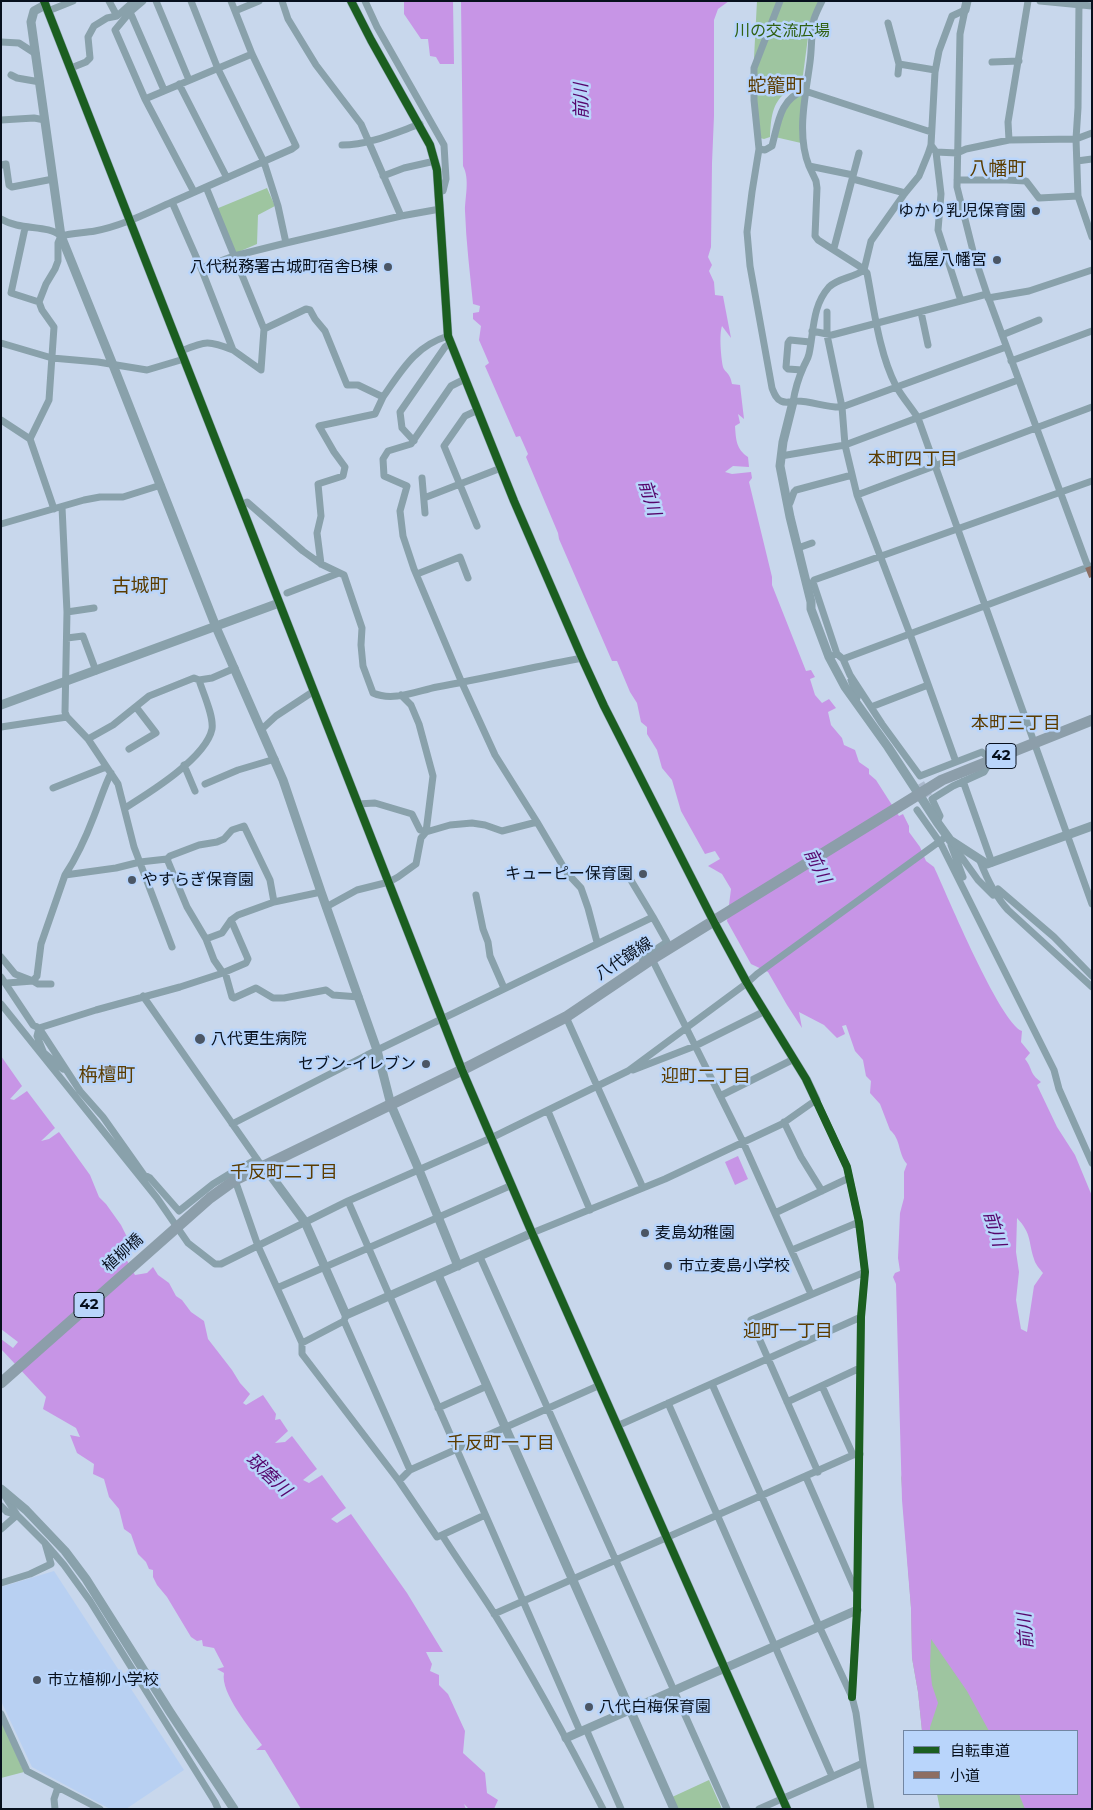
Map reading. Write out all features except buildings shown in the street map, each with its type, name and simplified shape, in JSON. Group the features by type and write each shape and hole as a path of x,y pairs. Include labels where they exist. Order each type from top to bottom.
{"main road":[{"name":"八代鏡線","path":"176,1228 210,1198 260,1162 391,1105 566,1017 647,962 922,791 942,780 1092,720"},
{"name":"植柳橋","path":"1,1383 176,1228"}],"street":[{"path":"73,1 46,6 34,11 31,18 61,236 216,627 275,759 377,1050 391,1105 458,1266"},
{"path":"109,1 117,16"},
{"path":"71,68 86,62 90,58 88,38 94,26 107,18 117,16 134,1"},
{"path":"143,1 130,12 115,30 145,99 194,192"},
{"path":"156,1 189,80"},
{"path":"191,1 218,69 264,162 278,206 286,243"},
{"path":"61,236 78,232 96,231 129,221 296,146 252,54 231,1"},
{"path":"235,11 259,1"},
{"path":"282,1 288,18 316,65 361,124 401,216"},
{"path":"351,1 430,145 435,161 439,192 449,339 501,468 604,706 717,919 747,983 794,1059 816,1100 847,1167 859,1222 865,1272 861,1317 857,1455 857,1610 852,1697"},
{"path":"365,1 377,27 444,145 446,179 443,191 439,192"},
{"path":"780,1 754,68 754,93 759,149 747,232 748,255 772,388 778,400 788,403 797,401 834,407 842,406 1006,347"},
{"path":"822,1 814,20 802,132 809,166 817,188 815,236 818,240 834,248 867,274 876,323 886,362 896,387 918,418 1092,904"},
{"path":"1009,140 1008,122 1028,1"},
{"path":"1040,1 1079,3 1092,6"},
{"path":"1079,3 1076,139 1078,196 1080,207 1092,237"},
{"path":"46,6 462,1070 532,1233 787,1809"},
{"path":"963,877 922,791 871,707 837,657 811,610 811,602 780,466 793,402 802,370 809,355 818,304 836,281 858,275 864,270 871,241 919,176 931,145 935,70 939,51 952,16 966,6"},
{"path":"837,657 910,634 1090,566 1035,427 988,296 963,214 957,187 960,34 966,6"},
{"path":"130,12 164,90"},
{"path":"888,23 899,64 898,74"},
{"path":"1,42 19,43 36,54"},
{"path":"145,99 252,54"},
{"path":"992,62 1019,61"},
{"path":"899,64 935,70"},
{"path":"11,74 17,78 40,82"},
{"path":"179,84 227,178"},
{"path":"759,149 766,150 772,146 784,103 797,93 805,91 932,132"},
{"path":"1,120 34,118 45,120"},
{"path":"342,145 354,145 369,141 420,124"},
{"path":"936,152 957,153 966,149 1009,140 1076,139 1092,133"},
{"path":"931,145 936,152 941,194 938,230 961,301"},
{"path":"834,248 859,153"},
{"path":"1077,161 1092,159"},
{"path":"383,176 404,168 435,161"},
{"path":"1,165 6,164 9,185 12,186 53,179"},
{"path":"809,166 905,193"},
{"path":"957,180 1026,181 1039,198 1078,196"},
{"path":"1,343 52,358 147,370 182,355 203,342 214,343 234,350 261,370 264,329 206,187"},
{"path":"172,202 234,350"},
{"path":"201,268 234,256 286,243 401,216 440,209"},
{"path":"1,219 9,224 25,228 55,231 61,236"},
{"path":"25,228 11,293 39,302"},
{"path":"30,439 49,400 54,327 42,310 39,302 58,260 58,243 61,236"},
{"path":"812,331 827,335 961,301 1029,291 1092,270"},
{"path":"264,329 306,309 310,310 326,331 347,384 358,385 384,397"},
{"path":"827,312 827,335 842,406 845,445 857,495 956,762"},
{"path":"921,312 928,345"},
{"path":"1002,335 1039,320"},
{"path":"1011,361 1092,331"},
{"path":"322,564 317,534 321,516 318,484 343,476 345,467 319,426 375,414 384,397 414,355 432,342 449,339"},
{"path":"414,441 402,428 400,412 449,339"},
{"path":"802,370 788,369 786,366 788,342 790,340 810,342"},
{"path":"465,379 451,386 412,444 388,451 384,459 384,476 407,486 400,511 403,536 462,683 495,755 567,873 581,888 597,942"},
{"path":"781,456 845,445 1018,380"},
{"path":"857,495 1092,407"},
{"path":"477,526 444,446 465,416 478,410"},
{"path":"1,420 30,439 54,509"},
{"path":"424,498 501,468"},
{"path":"787,503 790,502 796,490 852,475"},
{"path":"422,478 426,512"},
{"path":"937,822 940,816 855,701 837,657 813,582 1092,481"},
{"path":"1,524 100,497 123,497 161,485"},
{"path":"240,506 247,502 303,552 344,575 362,628 363,666 373,693 380,696 401,695 582,658"},
{"path":"62,507 67,612 65,712 67,717 88,739 118,784 134,847 172,947"},
{"path":"798,548 812,543"},
{"path":"417,574 460,557 468,578"},
{"path":"287,593 339,573"},
{"path":"1,705 278,603"},
{"path":"67,612 94,608"},
{"path":"67,638 83,636 96,671"},
{"path":"88,739 113,726 149,696 194,678 199,680 212,678 235,668"},
{"path":"850,675 857,698 855,701"},
{"path":"125,808 171,778 199,752 209,738 212,720 199,680"},
{"path":"871,707 928,685"},
{"path":"262,729 276,716 314,691"},
{"path":"326,907 357,890 389,882 416,864 421,838 426,832 433,776 419,724 411,705 401,695"},
{"path":"129,749 156,733 136,707"},
{"path":"1,728 67,717"},
{"path":"982,752 991,760 984,772 963,781 922,791 956,762 982,752"},
{"path":"205,784 238,770 275,759"},
{"path":"184,765 195,791"},
{"path":"53,788 109,770"},
{"path":"9,983 33,981 37,976 41,944 65,875 83,842 94,816 109,770"},
{"path":"963,781 992,890 1004,906"},
{"path":"358,804 376,803 412,814 420,830 426,832 472,823 502,831 537,822"},
{"path":"917,810 941,844 1049,1061 1059,1089 1092,1163"},
{"path":"65,875 167,859 170,856 199,845 217,842 224,839 232,830 244,826 270,880 274,902"},
{"path":"986,863 1092,826"},
{"path":"946,839 986,863 995,886 1002,894 1054,937 1092,976"},
{"path":"946,839 978,880 1092,987"},
{"path":"1,1004 157,1198 188,1243 215,1264 221,1264 348,1201 491,1138 628,1071 747,983 756,974 946,839"},
{"path":"167,859 187,907 206,939 214,960 224,972 232,997 234,998 256,988 274,998 284,998 326,990 333,995 359,997"},
{"path":"630,877 667,942 643,958 686,1028 743,1142 811,1294"},
{"path":"206,939 222,933 231,920 238,915 274,902 321,892"},
{"path":"476,895 490,956 504,988"},
{"path":"232,1124 377,1050 653,916"},
{"path":"40,1028 188,984 246,963 248,958 231,920"},
{"path":"1,957 15,974 38,984 51,984"},
{"path":"8,964 9,983"},
{"path":"1,977 9,983 34,1025 40,1028 80,1090 103,1117 144,1175 150,1178 179,1211 225,1177 260,1162"},
{"path":"143,996 232,1124 305,1222 410,1470"},
{"path":"628,1071 695,1046 765,1011"},
{"path":"566,1017 643,1188"},
{"path":"40,1028 37,1036 45,1057 70,1074"},
{"path":"720,1096 794,1059"},
{"path":"302,1343 345,1318 438,1275 532,1233 643,1188 743,1142 784,1122 816,1100"},
{"path":"548,1111 590,1210"},
{"path":"784,1122 801,1157 822,1191"},
{"path":"775,1213 850,1178"},
{"path":"235,1180 258,1246 302,1343 302,1354 399,1481 437,1537 485,1515"},
{"path":"277,1288 512,1185"},
{"path":"348,1201 523,1600 621,1809"},
{"path":"792,1250 859,1222"},
{"path":"480,1257 727,1809"},
{"path":"818,1472 751,1320 865,1272"},
{"path":"438,1275 674,1809"},
{"path":"617,1426 861,1317"},
{"path":"787,1402 860,1368"},
{"path":"712,1384 852,1697 871,1809"},
{"path":"399,1481 410,1470 600,1385"},
{"path":"438,1408 487,1386"},
{"path":"822,1386 857,1455"},
{"path":"668,1403 832,1776"},
{"path":"494,1614 857,1455"},
{"path":"806,1477 856,1593"},
{"path":"1,1490 17,1515 64,1565 90,1601 216,1802 218,1809"},
{"path":"1,1490 26,1510 65,1551 86,1579 234,1809"},
{"path":"1,1506 7,1512 17,1515"},
{"path":"1,1529 17,1515"},
{"path":"442,1535 494,1614 566,1738 603,1809"},
{"path":"1,1583 30,1574 52,1564 45,1543"},
{"path":"566,1738 857,1610"},
{"path":"1,1714 27,1771 100,1809"},
{"path":"758,1809 862,1763"},
{"path":"55,1809 54,1799 58,1787"}],"shaded area":[{"path":"54,1571 184,1770 126,1809 110,1809 32,1767 1,1701 1,1587"}],"green space":[{"name":"川の交流広場","path":"757,1 819,1 810,22 803,75 797,84 779,99 772,114 770,137 764,139 760,138 758,128 754,58"},
{"path":"805,91 801,143 775,137 782,108"},
{"path":"267,188 275,206 258,215 257,244 236,253 216,209"},
{"path":"901,1475 918,1517 1042,1730 922,1730 912,1658 911,1608"},
{"path":"1,1720 24,1772 1,1778"},
{"path":"709,1780 722,1809 675,1809 670,1798"},
{"path":"937,1795 1058,1795 1062,1809 940,1809"}],"water":[{"path":"404,1 453,1 454,64 440,64 436,57 430,56 428,39 421,39 404,14"},
{"name":"前川","path":"461,1 729,1 718,9 714,20 711,247 708,257 712,265 709,271 714,282 715,295 723,296 731,338 722,326 720,340 722,363 732,384 740,385 744,419 738,414 740,423 735,426 737,444 748,457 749,467 733,466 725,472 732,474 751,472 752,478 749,482 772,577 772,585 806,671 811,670 815,677 810,679 815,695 822,703 829,699 836,708 828,712 831,725 842,738 844,745 855,750 859,762 869,769 869,774 876,780 899,816 903,814 909,826 909,832 920,847 926,861 934,867 988,983 1012,1023 1022,1031 1021,1042 1030,1053 1025,1059 1041,1082 1037,1085 1057,1127 1075,1155 1092,1196 1092,1809 1025,1809 1019,1795 1078,1795 1078,1730 988,1730 967,1691 931,1639 930,1666 932,1685 938,1703 930,1730 922,1730 912,1658 911,1608 902,1500 896,1284 893,1277 895,1273 900,1271 898,1258 900,1213 904,1198 904,1172 907,1164 894,1134 890,1130 880,1104 870,1093 871,1081 866,1076 863,1060 855,1051 846,1025 842,1026 845,1034 837,1038 824,1025 799,1012 802,1028 768,972 751,964 727,921 731,889 722,874 708,866 720,859 715,851 705,854 681,811 672,780 662,768 657,750 647,734 647,727 641,722 637,703 630,692 617,661 612,661 559,539 526,457 528,454 520,436 516,437 485,366 489,363 479,340 481,326 473,319 473,313 479,312 480,306 473,304 467,246 465,211 467,182 463,166","holes":["1017,1218 1025,1229 1035,1261 1043,1273 1034,1286 1027,1332 1021,1329 1016,1300 1019,1272 1016,1252"]},
{"name":"球磨川","path":"1,1056 22,1086 10,1099 14,1100 27,1091 55,1128 41,1141 49,1139 59,1132 90,1175 99,1197 121,1225 132,1247 125,1257 135,1275 147,1273 153,1267 158,1275 169,1283 176,1296 182,1300 191,1312 204,1321 208,1339 250,1394 243,1403 246,1405 263,1395 276,1414 275,1420 280,1419 288,1431 275,1443 285,1442 292,1436 317,1469 303,1480 309,1483 322,1475 346,1508 331,1519 337,1523 351,1514 407,1593 443,1652 426,1652 432,1664 430,1671 439,1675 439,1685 448,1694 465,1731 463,1753 485,1773 487,1793 498,1800 494,1809 469,1809 464,1804 466,1809 301,1809 265,1750 256,1750 262,1745 231,1700 224,1681 224,1673 217,1669 224,1667 214,1648 203,1646 202,1640 197,1641 191,1637 167,1597 157,1585 153,1577 153,1570 149,1569 146,1562 138,1554 131,1534 124,1529 119,1509 109,1497 104,1479 93,1474 94,1464 77,1453 70,1435 80,1437 76,1428 43,1409 46,1397 1,1349 1,1339 13,1348 18,1342 1,1329"},
{"path":"738,1156 748,1179 735,1185 725,1162"}],"tunnel":[{"path":"921,783 929,796"}],"marked path":[{"path":"1088,567 1092,577"}],"cycle path":[{"path":"44,1 462,1070 532,1233 787,1809"},
{"path":"351,1 430,145 437,170 448,336 514,501 604,706 715,924 747,983 806,1079 847,1167 859,1222 865,1272 861,1317 857,1610 852,1697"}],"place":[{"name":"ゆかり乳児保育園","path":"1036,211"},
{"name":"塩屋八幡宮","path":"997,260"},
{"name":"八代税務署古城町宿舎B棟","path":"388,267"},
{"name":"キューピー保育園","path":"643,874"},
{"name":"やすらぎ保育園","path":"132,880"},
{"name":"八代更生病院","path":"200,1039"},
{"name":"セブン-イレブン","path":"426,1064"},
{"name":"麦島幼稚園","path":"645,1233"},
{"name":"市立麦島小学校","path":"668,1266"},
{"name":"市立植柳小学校","path":"37,1680"},
{"name":"八代白梅保育園","path":"589,1707"}],"district":[{"name":"蛇籠町","path":"776,86"},
{"name":"八幡町","path":"998,169"},
{"name":"本町四丁目","path":"913,460"},
{"name":"古城町","path":"140,586"},
{"name":"本町三丁目","path":"1016,724"},
{"name":"栴檀町","path":"107,1075"},
{"name":"迎町二丁目","path":"706,1077"},
{"name":"千反町二丁目","path":"284,1173"},
{"name":"迎町一丁目","path":"788,1332"},
{"name":"千反町一丁目","path":"501,1444"}]}
